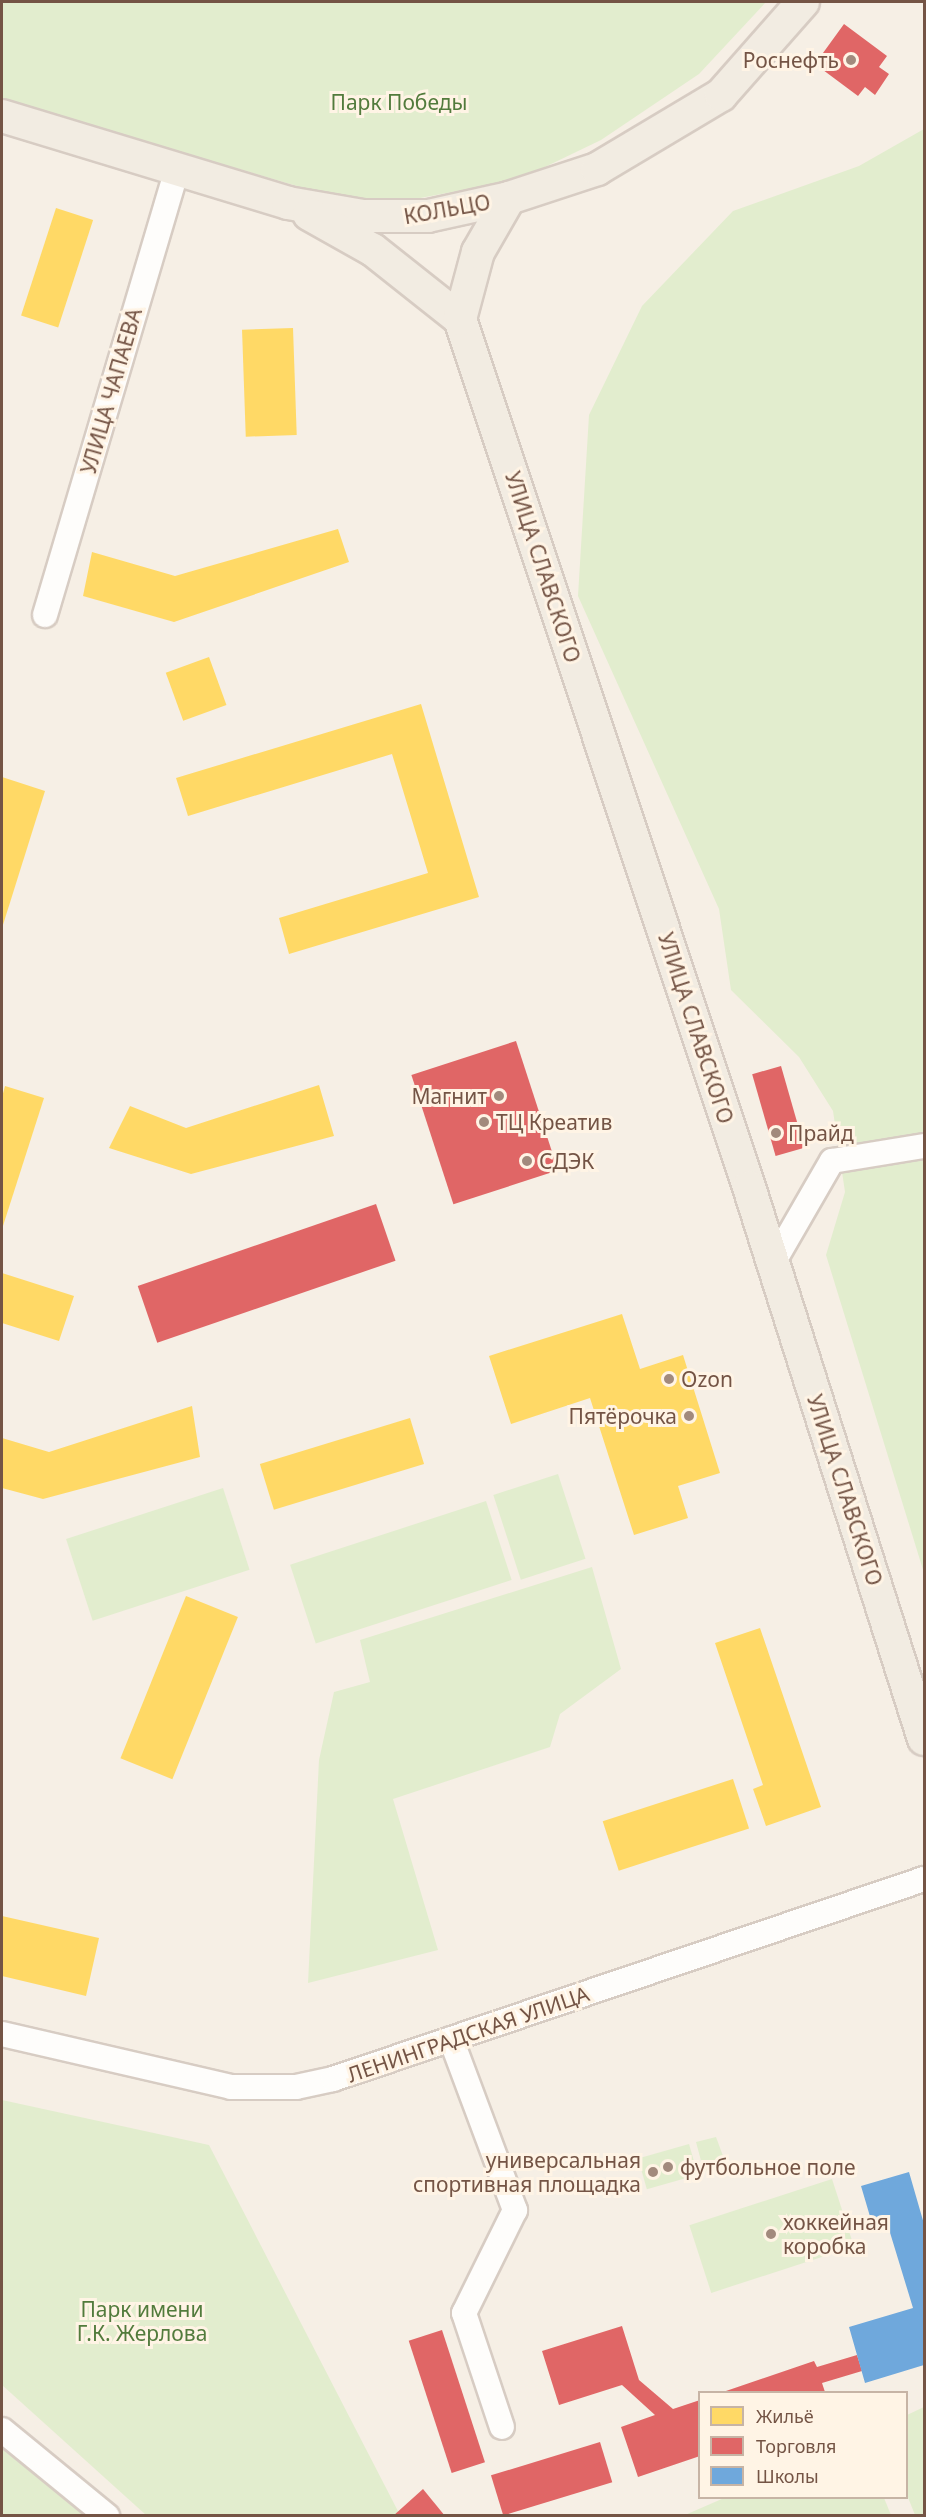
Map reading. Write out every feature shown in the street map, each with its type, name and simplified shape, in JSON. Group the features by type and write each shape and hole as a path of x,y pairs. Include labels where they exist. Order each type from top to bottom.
{"main road":[{"name":"КОЛЬЦО","path":"2,116 178,167 288,203 398,219 510,198 597,169 721,95 803,2"},
{"path":"288,203 373,250 460,319 478,252 510,198"},
{"name":"УЛИЦА СЛАВСКОГО","path":"460,319 773,1263 924,1739"}],"street":[{"name":"УЛИЦА ЧАПАЕВА","path":"45,615 178,167"},
{"path":"773,1263 832,1161 924,1146"},
{"name":"ЛЕНИНГРАДСКАЯ УЛИЦА","path":"2,2034 265,2090 333,2079 924,1879"},
{"path":"451,2039 515,2210 464,2313 501,2427"},
{"path":"2,2430 107,2516"}],"green space":[{"name":"Парк Победы","path":"2,2 766,2 699,74 601,140 520,179 394,203 338,198 2,100"},
{"path":"924,129 924,1573 826,1255 845,1192 833,1111 799,1057 731,990 719,909 578,596 589,415 642,306 733,211 859,166"},
{"path":"558,1474 586,1559 521,1580 493,1495"},
{"path":"223,1488 250,1570 93,1621 66,1539"},
{"path":"486,1501 512,1580 316,1644 290,1565"},
{"path":"592,1567 621,1669 560,1714 550,1747 393,1799 438,1950 308,1983 319,1760 334,1692 370,1682 360,1640"},
{"name":"Парк имени Г.К. Жерлова","path":"2,2100 209,2145 400,2515 146,2515 2,2385"},
{"path":"716,2137 726,2164 704,2172 696,2142"},
{"name":"футбольное поле","path":"689,2144 698,2175 647,2189 638,2159"},
{"name":"хоккейная коробка","path":"832,2179 854,2247 711,2293 689,2225"},
{"path":"924,2407 924,2515 915,2515 908,2498 908,2415"},
{"path":"2,2416 119,2515 2,2515"},
{"path":"722,2499 884,2499 891,2515 685,2515"}],"building: Жильё":[{"path":"56,208 93,220 58,328 21,315"},
{"path":"293,328 297,435 246,437 242,330"},
{"path":"338,529 349,562 174,622 83,596 92,552 175,576"},
{"path":"209,657 226,705 183,721 166,673"},
{"path":"421,704 479,897 289,954 279,918 428,873 392,754 188,816 176,778"},
{"path":"2,777 45,791 2,928"},
{"path":"319,1085 334,1136 191,1174 109,1148 130,1106 186,1128"},
{"path":"5,1086 44,1098 2,1229 2,1097"},
{"path":"2,1273 74,1296 59,1341 2,1323"},
{"path":"622,1314 640,1369 683,1355 720,1473 678,1486 688,1518 634,1535 590,1398 511,1424 489,1356"},
{"path":"192,1406 200,1457 43,1499 2,1488 2,1438 49,1452"},
{"path":"410,1418 424,1464 274,1510 260,1464"},
{"path":"186,1596 238,1617 172,1779 120,1758"},
{"path":"760,1628 821,1807 766,1826 753,1789 763,1785 715,1643"},
{"path":"733,1779 749,1828 619,1871 603,1821"},
{"path":"2,1916 99,1938 86,1996 2,1976"}],"building: Торговля":[{"name":"Роснефть","path":"844,24 887,56 879,67 889,74 875,95 865,87 858,96 815,64"},
{"name":"ТЦ Креатив","path":"516,1041 558,1170 453,1204 411,1075"},
{"path":"781,1066 804,1148 776,1156 752,1074"},
{"path":"376,1204 396,1261 157,1343 138,1286"},
{"path":"622,2326 639,2380 673,2409 698,2401 698,2457 638,2477 621,2427 655,2415 622,2385 559,2405 542,2351"},
{"path":"442,2330 485,2462 452,2473 409,2341"},
{"path":"857,2355 862,2371 822,2383 825,2391 726,2391 814,2361 817,2367"},
{"path":"600,2442 612,2482 503,2515 491,2475"},
{"path":"423,2489 445,2516 393,2516"}],"building: Школы":[{"path":"909,2172 924,2224 924,2365 865,2383 849,2327 913,2308 888,2226 874,2230 861,2186"}],"place":[{"name":"Роснефть","path":"851,60"},
{"name":"Магнит","path":"499,1096"},
{"name":"ТЦ Креатив","path":"484,1122"},
{"name":"Прайд","path":"776,1133"},
{"name":"СДЭК","path":"527,1161"},
{"name":"Ozon","path":"669,1379"},
{"name":"Пятёрочка","path":"689,1416"},
{"name":"футбольное поле","path":"668,2167"},
{"name":"универсальная спортивная площадка","path":"653,2172"},
{"name":"хоккейная коробка","path":"771,2234"}]}
